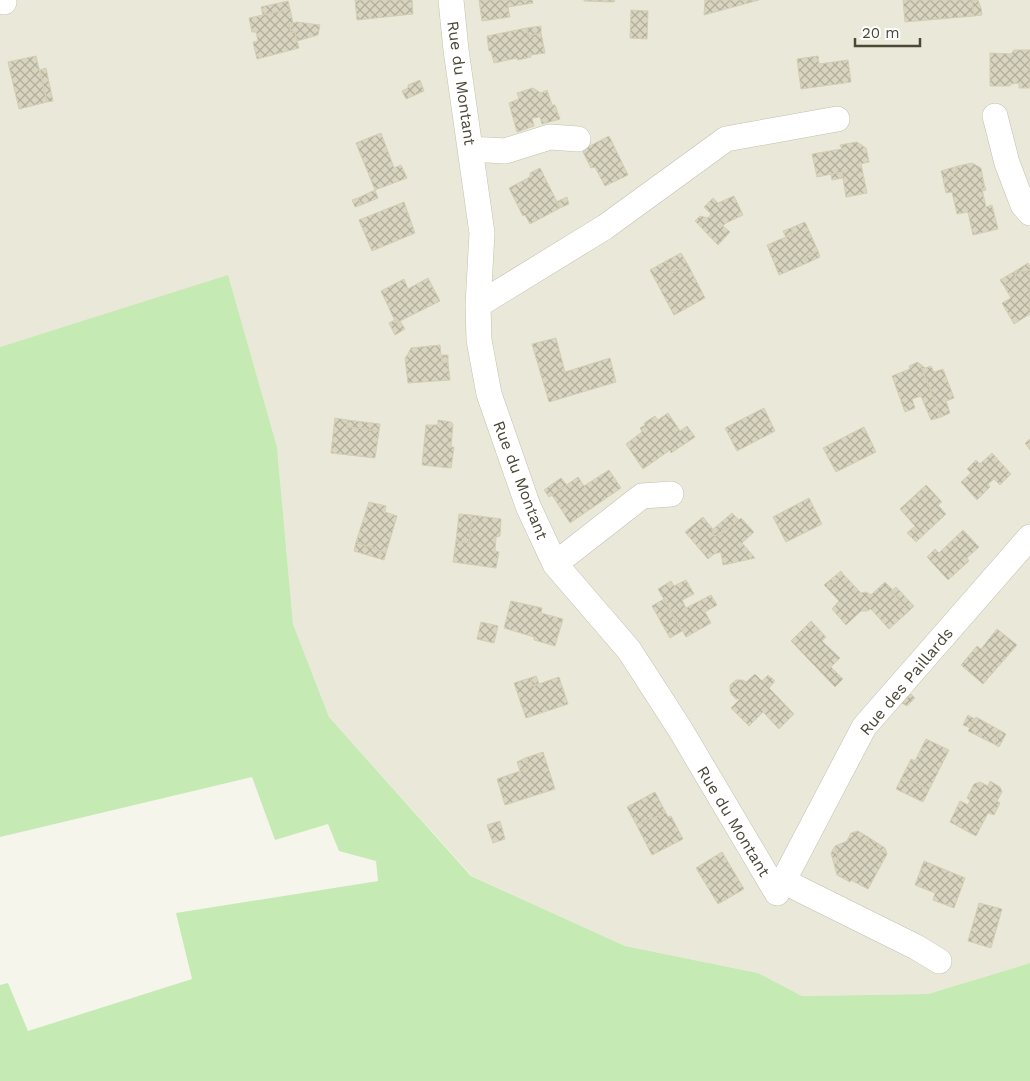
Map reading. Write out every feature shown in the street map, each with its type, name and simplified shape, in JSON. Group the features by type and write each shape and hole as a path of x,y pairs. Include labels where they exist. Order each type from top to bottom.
{"street":[{"name":"Rue du Montant","path":"451,0 456,50 482,233 478,306 479,340 490,394 528,506 555,564 628,650 780,887 916,947 939,961"},
{"path":"995,116 1007,163 1023,205 1030,213"},
{"path":"478,306 605,227 726,139 837,119"},
{"path":"470,149 505,151 550,137 578,139"},
{"path":"555,564 642,496 671,494"},
{"name":"Rue des Paillards","path":"780,887 864,727 1030,537"}],"shaded area":[{"path":"0,0 1030,0 1030,963 928,994 802,996 758,973 625,946 472,876 329,717 293,624 277,447 228,276 0,347"}],"green space":[{"path":"228,275 277,447 293,624 329,717 471,876 625,946 758,973 802,996 928,994 1030,963 1030,1081 0,1081 0,985 8,983 28,1031 192,979 176,913 378,881 376,861 339,851 328,824 275,840 252,777 0,837 0,347"}],"building":[{"path":"355,0 412,0 413,14 357,20"},
{"path":"479,0 532,0 533,3 508,7 510,17 482,21"},
{"path":"584,0 615,0 614,2"},
{"path":"705,0 759,0 704,15"},
{"path":"903,0 972,0 974,16 905,22"},
{"path":"972,0 978,0 982,15 974,16"},
{"path":"288,1 290,9 263,15 261,7"},
{"path":"290,9 293,23 289,24 291,33 295,32 299,48 257,59 253,42 258,41 256,32 252,32 249,18"},
{"path":"631,10 648,11 647,39 630,38"},
{"path":"297,22 320,25 318,35 297,41 295,32 291,33 289,24"},
{"path":"541,26 541,33 528,36 527,28"},
{"path":"527,28 528,36 541,33 545,53 531,55 531,57 518,60 517,58 494,63 491,51 489,51 487,36"},
{"path":"1014,50 1030,50 1030,88 1019,88 1019,83 1011,84 1010,86 990,86 990,53 1011,54"},
{"path":"36,56 47,102 19,109 8,62"},
{"path":"818,56 819,64 848,60 851,82 801,89 797,59"},
{"path":"46,68 53,101 47,102 40,70"},
{"path":"420,80 424,91 406,99 402,91 408,88 408,85"},
{"path":"533,88 541,93 547,90 552,105 555,105 560,119 542,124 540,117 532,118 534,126 517,132 509,103 519,99 517,93"},
{"path":"381,133 394,168 401,165 407,178 375,190 356,143"},
{"path":"609,136 628,175 605,186 595,167 591,168 582,150"},
{"path":"857,142 866,148 869,162 861,164 867,193 846,197 842,172 817,177 812,154 842,149 840,145"},
{"path":"972,163 981,168 984,184 981,185 986,207 992,205 998,229 973,235 968,212 957,214 952,192 946,193 943,179 954,176 958,166"},
{"path":"958,166 954,176 943,179 941,171"},
{"path":"540,168 560,208 530,224 525,215 523,216 509,188 530,177 530,173"},
{"path":"842,172 843,178 832,180 831,174"},
{"path":"984,184 986,190 983,191 981,185"},
{"path":"375,190 378,198 361,205 358,198"},
{"path":"734,196 743,215 723,226 730,232 718,245 695,221 700,216 708,218 711,214 704,207 713,198 718,203"},
{"path":"567,197 569,204 560,208 556,202"},
{"path":"358,198 361,205 355,207 352,200"},
{"path":"404,202 415,233 372,251 359,220"},
{"path":"805,222 818,251 804,257 807,263 779,275 767,245 793,234 791,228"},
{"path":"791,228 793,234 786,237 783,231"},
{"path":"818,251 820,257 807,263 804,257"},
{"path":"681,253 688,265 672,273 666,261"},
{"path":"666,261 672,273 688,265 705,298 674,315 650,270"},
{"path":"1028,263 1030,269 1026,272 1017,270"},
{"path":"1030,269 1030,314 1014,324 1002,303 1011,298 1004,286 1014,279 1017,270 1026,272"},
{"path":"1017,270 1014,279 1004,286 1000,280"},
{"path":"428,278 440,301 396,323 381,291 404,279 408,289"},
{"path":"395,320 396,323 400,321 405,329 395,335 389,323"},
{"path":"556,338 565,372 610,358 616,382 549,402 532,344"},
{"path":"440,345 442,363 448,362 450,380 408,383 405,358 411,348"},
{"path":"442,355 448,355 448,362 442,363"},
{"path":"918,362 941,417 931,420 921,396 912,399 915,408 905,412 892,376 910,369 909,366"},
{"path":"920,364 925,368 931,366 934,372 943,369 954,398 946,401 950,413 941,417"},
{"path":"764,408 775,431 737,451 725,428"},
{"path":"668,413 680,431 687,426 695,437 671,453 670,450 643,469 626,444 642,432 640,428 645,425 644,423 655,416 658,420"},
{"path":"335,418 347,420 347,427 379,431 375,458 331,453"},
{"path":"347,420 380,424 379,431 347,427"},
{"path":"438,420 453,424 451,447 454,447 451,468 422,465 426,425 438,425"},
{"path":"864,427 876,452 836,472 823,448"},
{"path":"1030,439 1030,450 1025,443"},
{"path":"992,453 1011,474 1000,485 994,479 988,484 990,487 977,500 961,482 971,473 967,469 976,460 980,464"},
{"path":"609,470 621,488 570,523 552,495 578,477 584,486"},
{"path":"561,478 567,485 549,497 544,490"},
{"path":"926,485 942,502 938,505 946,514 916,542 907,533 915,526 900,509"},
{"path":"809,498 822,524 786,542 773,517"},
{"path":"369,502 386,506 385,512 397,516 386,553 356,542"},
{"path":"732,513 739,520 730,528 722,530 722,534 714,536 712,530"},
{"path":"459,514 472,515 469,543 456,541"},
{"path":"472,515 501,519 500,536 496,537 495,551 499,552 496,568 453,562 456,541 469,543"},
{"path":"703,517 712,528 714,536 722,534 722,530 730,528 741,518 754,532 742,543 755,558 723,565 721,552 714,554 708,559 685,532"},
{"path":"963,530 979,547 967,558 969,561 948,580 927,557 935,549 939,553"},
{"path":"356,542 386,553 384,560 354,551"},
{"path":"841,571 843,574 827,588 824,585"},
{"path":"843,574 861,593 866,592 871,595 885,582 909,611 889,629 871,609 861,611 846,625 832,609 839,601 827,588"},
{"path":"686,580 694,594 682,600 686,608 711,595 717,605 705,612 711,623 686,637 658,589 671,581 674,586"},
{"path":"896,587 914,606 909,611 891,591"},
{"path":"664,599 682,631 670,638 652,606"},
{"path":"511,601 542,608 541,613 563,619 555,646 504,628"},
{"path":"811,621 826,637 822,641 840,658 831,667 843,679 835,687 791,641"},
{"path":"481,622 498,626 494,643 477,639"},
{"path":"997,629 1017,645 983,684 961,665 977,646 981,649"},
{"path":"755,674 762,681 768,675 775,681 769,688 794,714 779,729 763,712 749,726 731,708 740,699 736,699 732,695 730,685 736,680 746,682"},
{"path":"536,676 539,683 533,686 530,678"},
{"path":"559,677 568,704 526,718 514,683 530,678 533,686"},
{"path":"911,694 915,698 907,706 902,703"},
{"path":"968,715 975,719 970,728 963,725"},
{"path":"976,717 1001,731 994,744 968,731"},
{"path":"1001,731 1006,734 999,747 994,744"},
{"path":"926,739 949,750 929,790 902,777 911,759 915,761"},
{"path":"543,752 555,789 505,805 497,779 529,768 525,758"},
{"path":"525,758 529,768 520,771 517,762"},
{"path":"902,777 929,790 923,802 896,789"},
{"path":"990,781 1000,787 1002,792 997,801 1000,803 994,815 988,813 976,836 950,822 960,801 968,805 970,800 967,798 974,784 980,782 988,786"},
{"path":"655,792 666,813 636,824 627,807"},
{"path":"666,813 668,817 671,816 683,839 652,855 636,824"},
{"path":"500,821 505,839 493,843 487,825"},
{"path":"858,831 868,837 870,845 887,854 868,889 837,875 834,864 839,863 835,846 847,841 851,833"},
{"path":"868,837 885,848 887,854 870,845"},
{"path":"835,846 839,863 834,864 831,853"},
{"path":"722,852 744,889 718,904 696,868"},
{"path":"924,861 965,878 954,908 933,900 935,893 915,885"},
{"path":"979,903 1002,909 991,948 968,941"}]}
